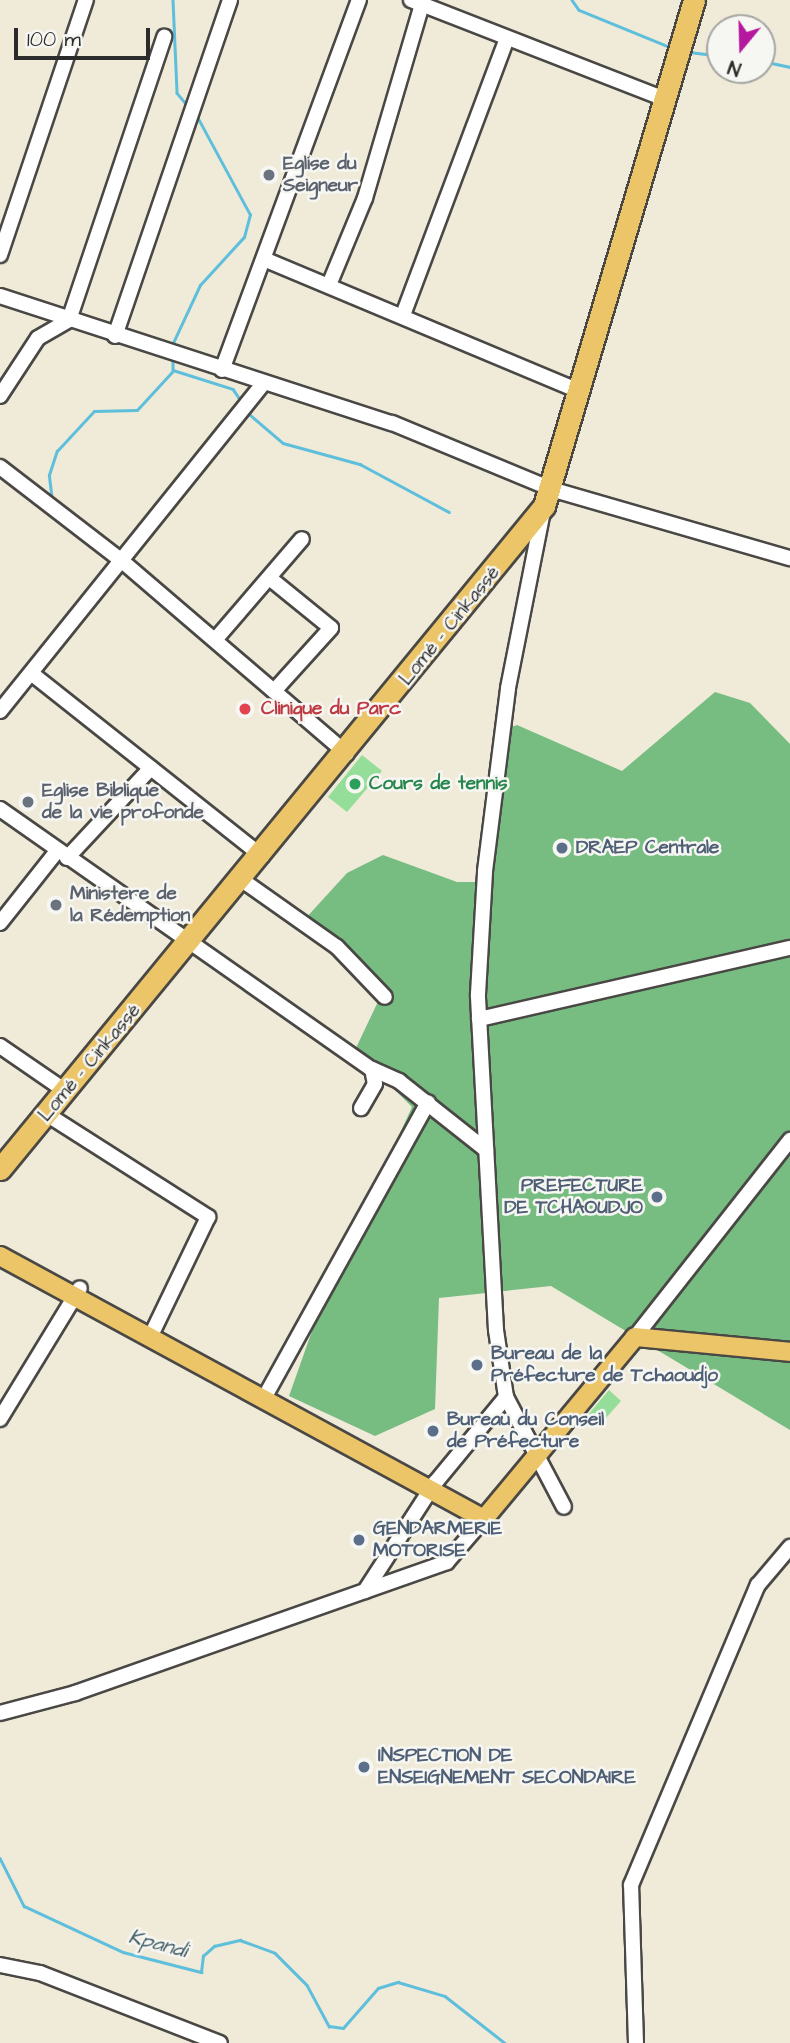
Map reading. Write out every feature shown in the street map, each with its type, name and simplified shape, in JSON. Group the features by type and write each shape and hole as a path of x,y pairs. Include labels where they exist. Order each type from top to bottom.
{"highway":[{"name":"Lomé - Cinkassé","path":"0,1169 347,754 549,498 694,0"}],"main road":[{"path":"0,1243 77,1292 487,1516 635,1338 790,1352"},
{"path":"0,1256 154,1329 268,1391 433,1487"}],"street":[{"path":"0,254 86,0"},
{"path":"115,335 230,0"},
{"path":"222,370 266,260 359,0"},
{"path":"329,285 365,198 416,2 667,100"},
{"path":"0,396 38,338 69,320 164,37"},
{"path":"403,315 507,39"},
{"path":"266,260 582,392"},
{"path":"0,296 173,355 392,423 549,498 790,558"},
{"path":"0,711 264,383"},
{"path":"0,467 122,561 347,754"},
{"path":"549,498 508,688 485,871 480,1019 486,1150 506,1397 564,1507"},
{"path":"215,640 272,580 302,539"},
{"path":"272,580 331,628 274,691"},
{"path":"32,673 262,856"},
{"path":"0,923 62,854 150,768"},
{"path":"0,808 62,854 194,938 372,1069 428,1102 486,1150"},
{"path":"242,880 337,947 385,997"},
{"path":"480,1019 790,948"},
{"path":"0,1046 66,1091"},
{"path":"361,1108 375,1084 372,1069"},
{"path":"268,1391 428,1102"},
{"path":"47,1115 208,1217 154,1329"},
{"path":"635,1338 790,1140"},
{"path":"0,1419 77,1292"},
{"path":"365,1591 433,1487 506,1397"},
{"path":"0,1713 447,1562 487,1516"},
{"path":"636,2043 631,1885 758,1585 790,1547"},
{"path":"0,1965 40,1973 220,2043"}],"green space":[{"path":"715,692 750,703 790,744 790,1430 551,1286 439,1298 435,1409 375,1436 289,1396 323,1300 412,1107 355,1050 384,989 305,919 347,873 383,855 457,882 487,882 509,728 517,725 622,771"},
{"name":"Cours de tennis","path":"362,755 382,771 347,812 328,797"},
{"path":"609,1390 621,1401 599,1426 587,1416"}],"waterway":[{"path":"173,0 177,93 187,105"},
{"path":"572,0 579,10 672,48"},
{"path":"689,52 706,54"},
{"path":"776,64 790,67"},
{"path":"172,345 200,285 244,237 250,215 196,115"},
{"path":"173,359 173,370 233,389 241,401"},
{"path":"52,501 49,475 57,451 94,411 137,410 173,371"},
{"path":"248,413 283,443 360,464 449,512"},
{"name":"Kpandi","path":"0,1858 24,1906 123,1952 201,1972 203,1956 214,1946 240,1940 275,1953 307,1985 329,2026 343,2028 378,1988 398,1982 445,1996 505,2043"}],"place":[{"name":"Eglise du Seigneur","path":"269,175"},
{"name":"Clinique du Parc","path":"245,709"},
{"name":"Cours de tennis","path":"355,784"},
{"name":"Eglise Biblique de la vie profonde","path":"28,802"},
{"name":"DRAEP Centrale","path":"562,848"},
{"name":"Ministere de la Rédemption","path":"56,905"},
{"name":"PREFECTURE DE TCHAOUDJO","path":"657,1197"},
{"name":"Bureau de la Préfecture de Tchaoudjo","path":"477,1365"},
{"name":"Bureau du Conseil de Préfecture","path":"433,1431"},
{"name":"GENDARMERIE MOTORISE","path":"359,1540"},
{"name":"INSPECTION DE ENSEIGNEMENT SECONDAIRE","path":"364,1767"}]}
